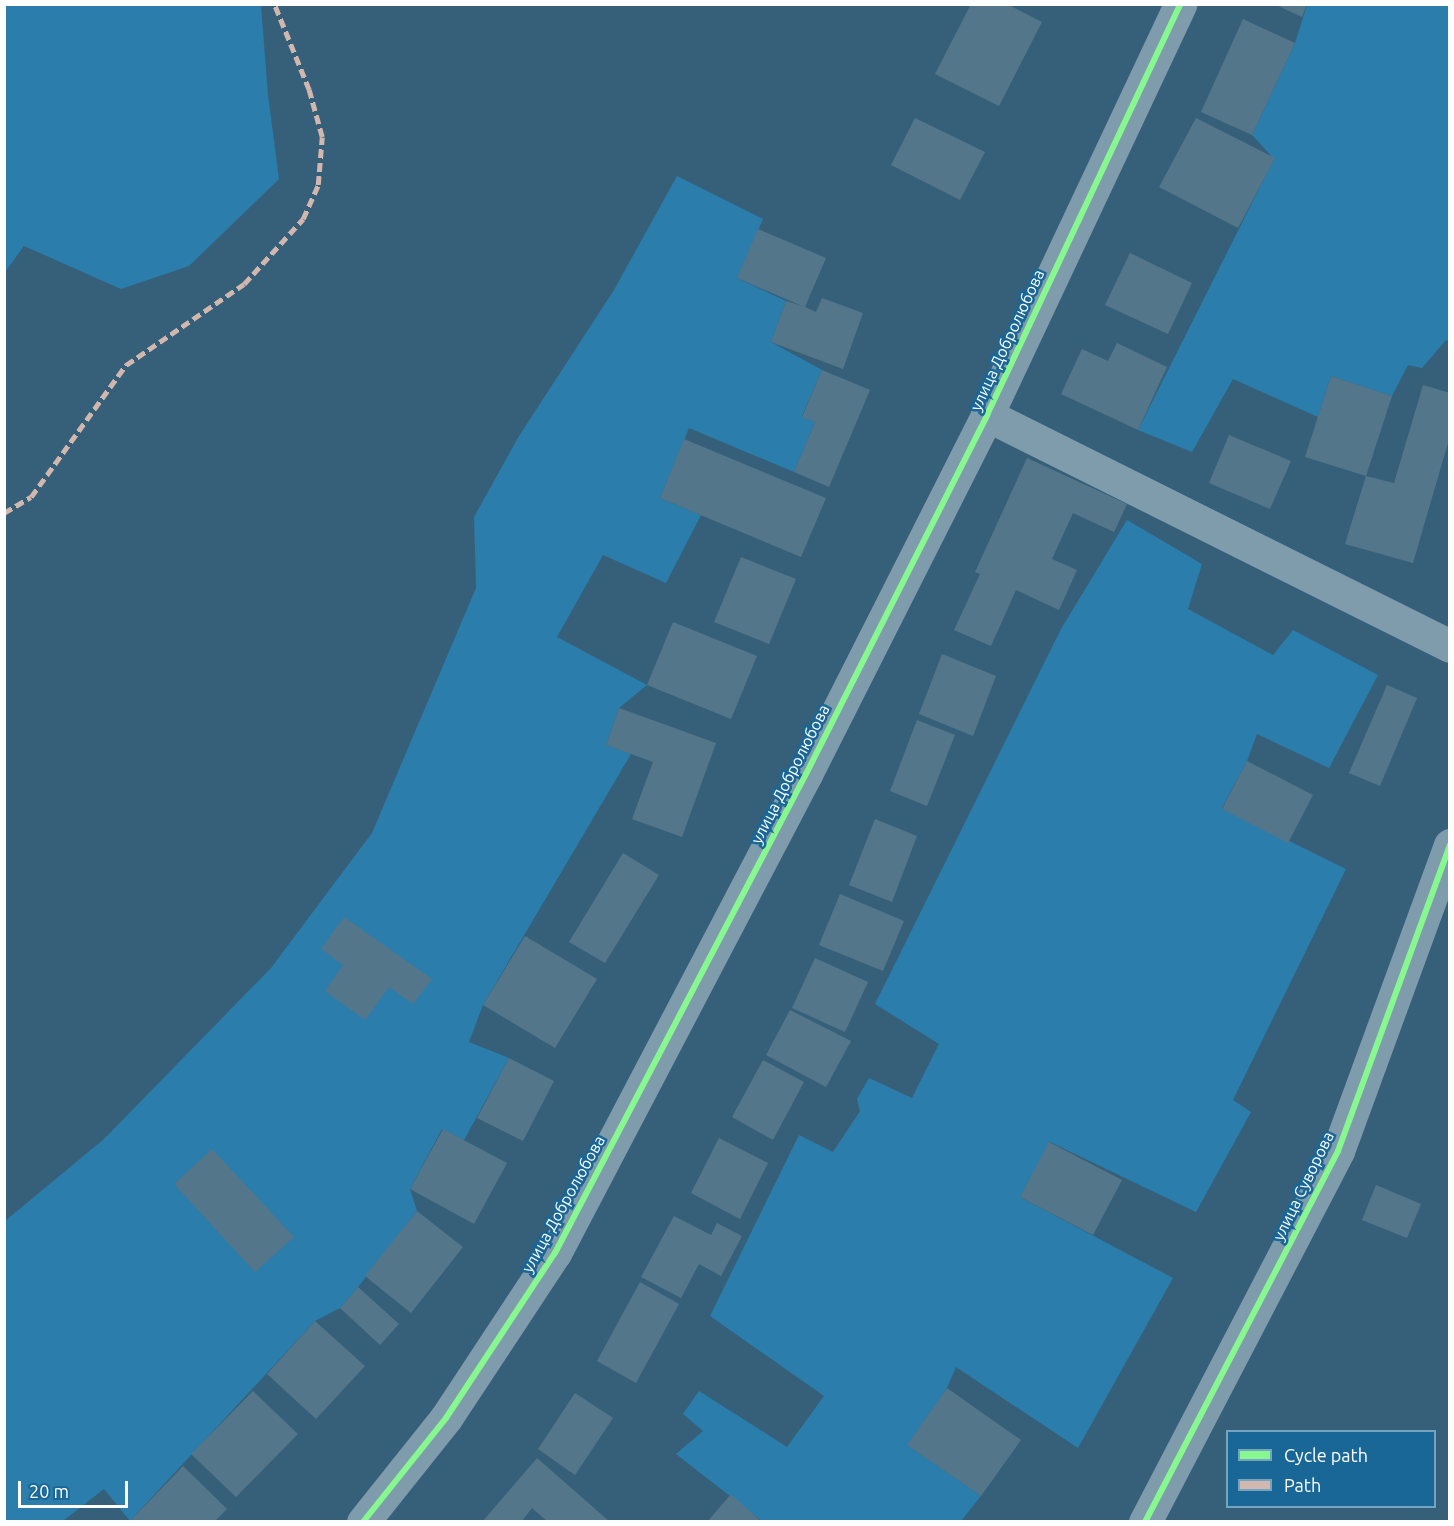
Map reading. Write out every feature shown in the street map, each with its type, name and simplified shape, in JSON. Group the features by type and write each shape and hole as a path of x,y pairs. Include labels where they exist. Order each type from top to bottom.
{"street":[{"name":"улица Добролюбова","path":"363,1521 446,1418 555,1252 806,774 987,415 1180,4"},
{"path":"987,415 1449,646"},
{"name":"улица Суворова","path":"1145,1521 1338,1151 1449,845"}],"shaded area":[{"path":"5,4 261,5 268,95 279,179 189,266 121,289 24,246 5,272"},
{"path":"1307,5 1449,5 1449,341 1446,340 1422,368 1408,365 1392,396 1331,376 1318,417 1233,379 1192,452 1138,430 1274,159 1252,135 1295,43"},
{"path":"677,176 763,219 737,278 786,301 771,342 822,370 802,416 815,422 794,472 689,428 660,498 701,515 666,583 603,555 557,637 647,685 619,708 606,745 631,754 483,1005 469,1042 509,1058 464,1140 442,1129 410,1189 417,1211 358,1287 340,1308 315,1321 130,1521 104,1489 63,1521 5,1522 5,1221 104,1139 271,968 372,833 476,588 474,517 519,436 614,290"},
{"path":"1127,520 1202,564 1188,609 1273,655 1293,630 1378,675 1329,768 1257,734 1247,761 1222,808 1346,869 1233,1100 1251,1112 1196,1212 1050,1142 1020,1197 1173,1278 1078,1448 956,1367 947,1388 908,1445 981,1496 961,1521 762,1521 676,1454 703,1431 683,1414 699,1391 787,1447 824,1396 710,1316 799,1135 833,1152 860,1111 857,1099 869,1078 912,1098 939,1044 875,1004 1061,629"}],"building":[{"path":"971,4 1007,4 1042,22 999,106 935,74"},
{"path":"1274,4 1307,4 1302,17"},
{"path":"1243,19 1295,43 1252,135 1201,112"},
{"path":"915,118 985,152 960,200 891,165"},
{"path":"1196,118 1275,158 1238,228 1159,187"},
{"path":"758,229 826,258 805,307 816,312 822,298 863,313 843,369 771,342 786,301 802,306 737,278"},
{"path":"1130,253 1192,283 1168,334 1105,305"},
{"path":"1117,343 1167,367 1138,430 1061,394 1082,349 1108,361"},
{"path":"822,370 870,390 829,487 794,472 815,422 802,417"},
{"path":"1331,376 1392,396 1366,476 1305,457"},
{"path":"1423,385 1450,393 1450,436 1413,563 1345,544 1366,476 1394,483"},
{"path":"1229,435 1291,461 1270,509 1209,483"},
{"path":"684,439 826,498 801,557 660,498"},
{"path":"1027,458 1127,504 1114,532 1073,513 1052,559 1077,570 1059,610 1016,590 991,646 954,630 980,574 975,572"},
{"path":"741,557 796,579 769,644 714,622"},
{"path":"673,622 757,656 731,719 647,685"},
{"path":"942,654 996,676 973,736 919,714"},
{"path":"1387,685 1417,698 1380,786 1349,773"},
{"path":"619,708 716,743 682,837 632,819 653,762 606,745"},
{"path":"917,720 955,735 927,806 890,791"},
{"path":"1247,761 1313,795 1288,843 1222,809"},
{"path":"875,819 917,836 892,902 849,885"},
{"path":"623,853 659,875 605,963 569,942"},
{"path":"840,894 904,921 883,971 819,945"},
{"path":"344,917 432,979 413,1004 389,987 365,1020 325,991 343,965 321,949"},
{"path":"525,936 597,979 555,1048 483,1005"},
{"path":"815,958 868,982 845,1032 792,1008"},
{"path":"790,1010 851,1041 826,1087 766,1055"},
{"path":"509,1058 554,1081 523,1141 477,1118"},
{"path":"763,1060 804,1082 773,1140 732,1117"},
{"path":"443,1129 507,1163 474,1224 410,1189"},
{"path":"719,1138 768,1163 740,1219 691,1193"},
{"path":"1049,1142 1122,1180 1093,1235 1020,1197"},
{"path":"212,1149 294,1237 255,1272 174,1184"},
{"path":"1376,1185 1421,1204 1407,1238 1362,1220"},
{"path":"417,1211 463,1247 411,1313 365,1276"},
{"path":"674,1216 711,1235 717,1223 742,1236 721,1276 699,1264 681,1298 641,1277"},
{"path":"640,1282 679,1304 636,1383 597,1361"},
{"path":"358,1287 399,1324 380,1345 340,1308"},
{"path":"315,1321 365,1366 316,1419 267,1374"},
{"path":"947,1388 1021,1440 981,1496 907,1445"},
{"path":"253,1391 298,1434 236,1497 191,1454"},
{"path":"575,1393 613,1418 575,1475 538,1449"},
{"path":"537,1458 610,1522 548,1522 532,1508 521,1522 482,1522"},
{"path":"183,1466 227,1509 214,1522 129,1522"},
{"path":"731,1494 735,1498 762,1522 707,1522"}],"marked path":[{"path":"4,513 31,497 126,365 244,284 303,219 318,185 322,137 309,90 274,4"}],"cycle path":[{"path":"363,1522 446,1418 555,1253 806,774 987,415 1180,4"},
{"path":"1145,1522 1338,1151 1450,845"}]}
